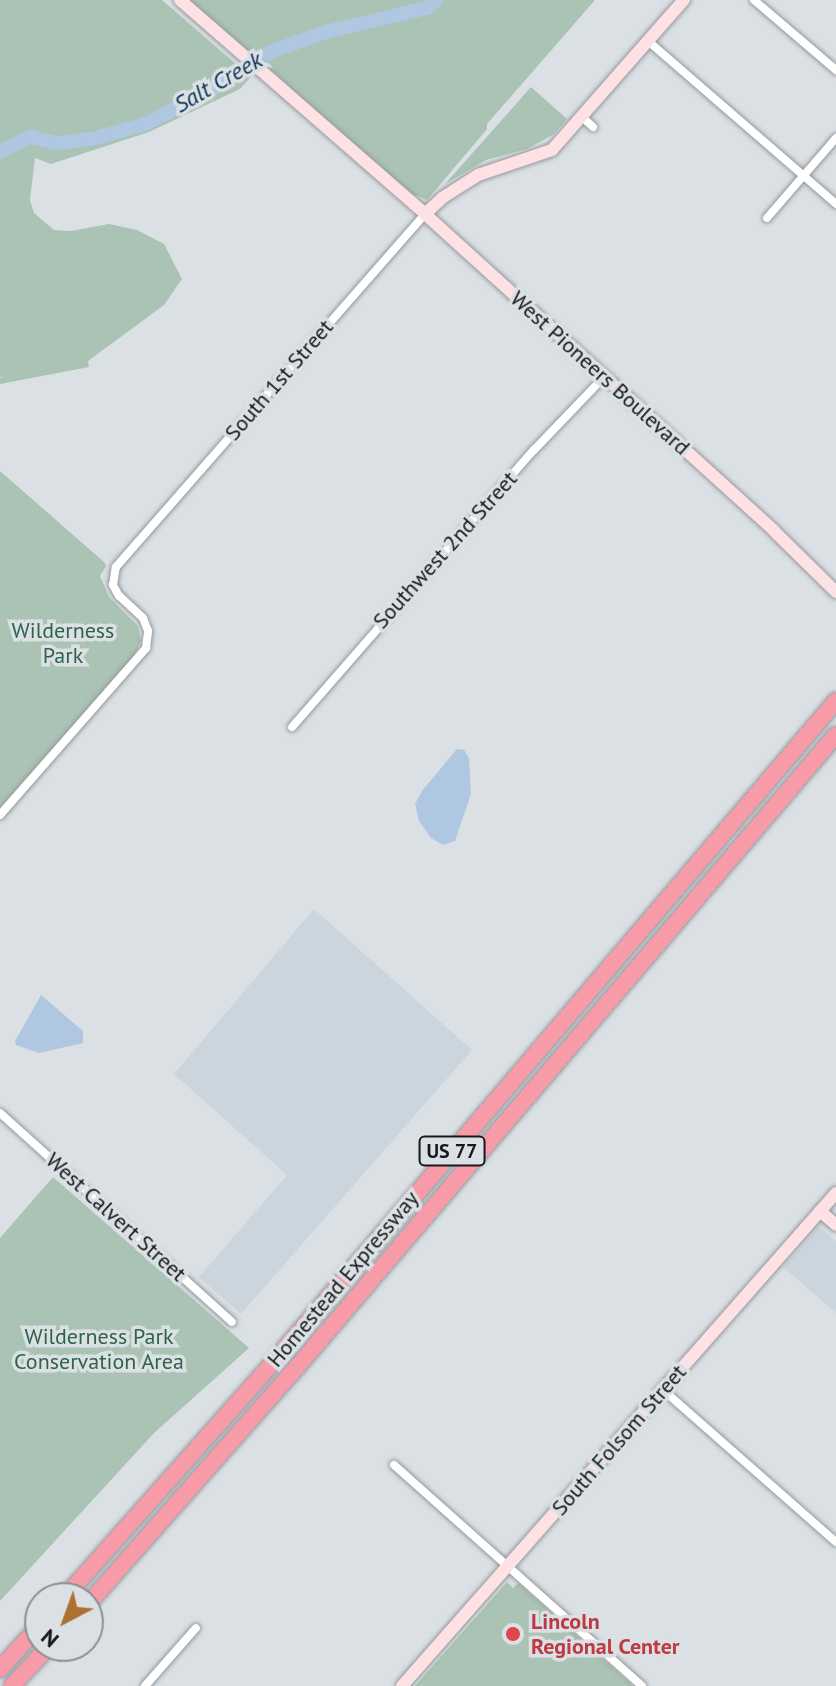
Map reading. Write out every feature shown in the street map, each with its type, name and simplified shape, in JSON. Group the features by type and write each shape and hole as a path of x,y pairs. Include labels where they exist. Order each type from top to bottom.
{"highway":[{"name":"Homestead Expressway","path":"78,1582 293,1338 836,701"},
{"name":"Homestead Expressway","path":"104,1586 292,1373 836,735"},
{"path":"0,1669 24,1643"},
{"path":"12,1686 34,1662"}],"main road":[{"name":"West Pioneers Boulevard","path":"180,0 425,214 774,531 836,592"},
{"name":"South 1st Street","path":"425,214 442,198 478,175 552,150 684,0"},
{"name":"West Pioneers Boulevard","path":"774,531 836,581"},
{"name":"South Folsom Street","path":"402,1686 836,1193"},
{"path":"820,1211 836,1225"}],"street":[{"path":"754,0 836,70"},
{"path":"648,41 836,204"},
{"path":"582,117 593,127"},
{"path":"767,218 836,138"},
{"name":"South 1st Street","path":"0,815 146,648 148,631 143,618 113,585 116,567 425,214"},
{"name":"Southwest 2nd Street","path":"292,727 534,450 604,377"},
{"name":"West Calvert Street","path":"0,1113 232,1322"},
{"path":"663,1390 836,1542"},
{"path":"394,1465 642,1686"},
{"path":"145,1686 196,1628"}],"shaded area":[{"path":"314,909 472,1050 241,1314 199,1277 287,1175 174,1074"},
{"path":"819,1226 836,1241 836,1313 783,1267"}],"green space":[{"path":"0,0 162,0 251,77 240,89 149,132 51,164 35,158 30,200 34,213 54,230 71,231 109,224 137,230 164,244 182,279 164,305 88,361 89,367 0,384 0,378 4,377 0,377"},
{"path":"189,0 595,0 487,124 487,129 427,200 405,191 270,69 273,67 255,51 251,53"},
{"path":"531,87 567,119 554,134 527,149 486,160 445,184"},
{"name":"Wilderness Park","path":"0,471 104,562 106,566 100,576 109,597 138,626 141,641 130,665 0,807"},
{"name":"Wilderness Park Conservation Area","path":"53,1177 249,1348 154,1433 0,1601 0,1238"},
{"name":"Lincoln Regional Center","path":"507,1582 513,1588 518,1583 633,1686 415,1686"}],"water":[{"path":"457,749 464,750 469,758 471,794 455,841 443,845 431,838 419,821 415,804"},
{"path":"41,995 83,1031 83,1043 39,1053 16,1045 15,1041"}],"waterway":[{"name":"Salt Creek","path":"0,152 30,137 57,143 92,139 146,124 223,83 272,51 329,31 427,8 436,0"}],"place":[{"name":"Lincoln Regional Center","path":"513,1634"}]}
